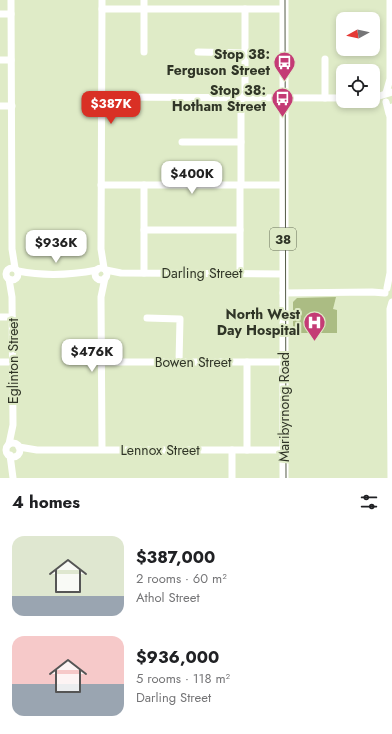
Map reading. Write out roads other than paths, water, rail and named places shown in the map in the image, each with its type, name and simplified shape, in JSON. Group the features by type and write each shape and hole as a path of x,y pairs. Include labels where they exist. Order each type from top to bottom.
{"main road":[{"name":"Maribyrnong Road","path":"284,5 284,478"}],"street":[{"name":"Eglinton Street","path":"11,0 12,249 10,274 12,297 13,425 11,450 13,477"},
{"path":"102,0 102,449"},
{"path":"144,0 144,52"},
{"path":"390,0 389,97 391,276 388,291 391,306 391,478"},
{"path":"102,10 246,10 284,5"},
{"path":"240,274 246,10"},
{"path":"0,14 11,14"},
{"path":"198,52 245,53"},
{"path":"325,59 325,98"},
{"path":"0,60 11,60"},
{"path":"101,97 336,98"},
{"path":"0,106 12,106"},
{"path":"182,142 242,142"},
{"path":"101,185 283,185"},
{"path":"144,185 144,273"},
{"path":"144,230 240,230"},
{"name":"Darling Street","path":"10,274 283,274"},
{"path":"283,292 388,291"},
{"path":"0,317 12,317"},
{"path":"147,318 180,319 179,362"},
{"path":"0,362 12,362"},
{"name":"Bowen Street","path":"102,362 283,362"},
{"path":"247,362 247,450"},
{"name":"Lennox Street","path":"11,450 284,450"},
{"path":"232,450 232,478"}],"tram line":[{"path":"285,0 286,478"}],"place":[{"name":"Stop 38: Ferguson Street","path":"285,82"},
{"name":"Stop 38: Hotham Street","path":"282,118"},
{"name":"North West Day Hospital","path":"315,342"}]}
